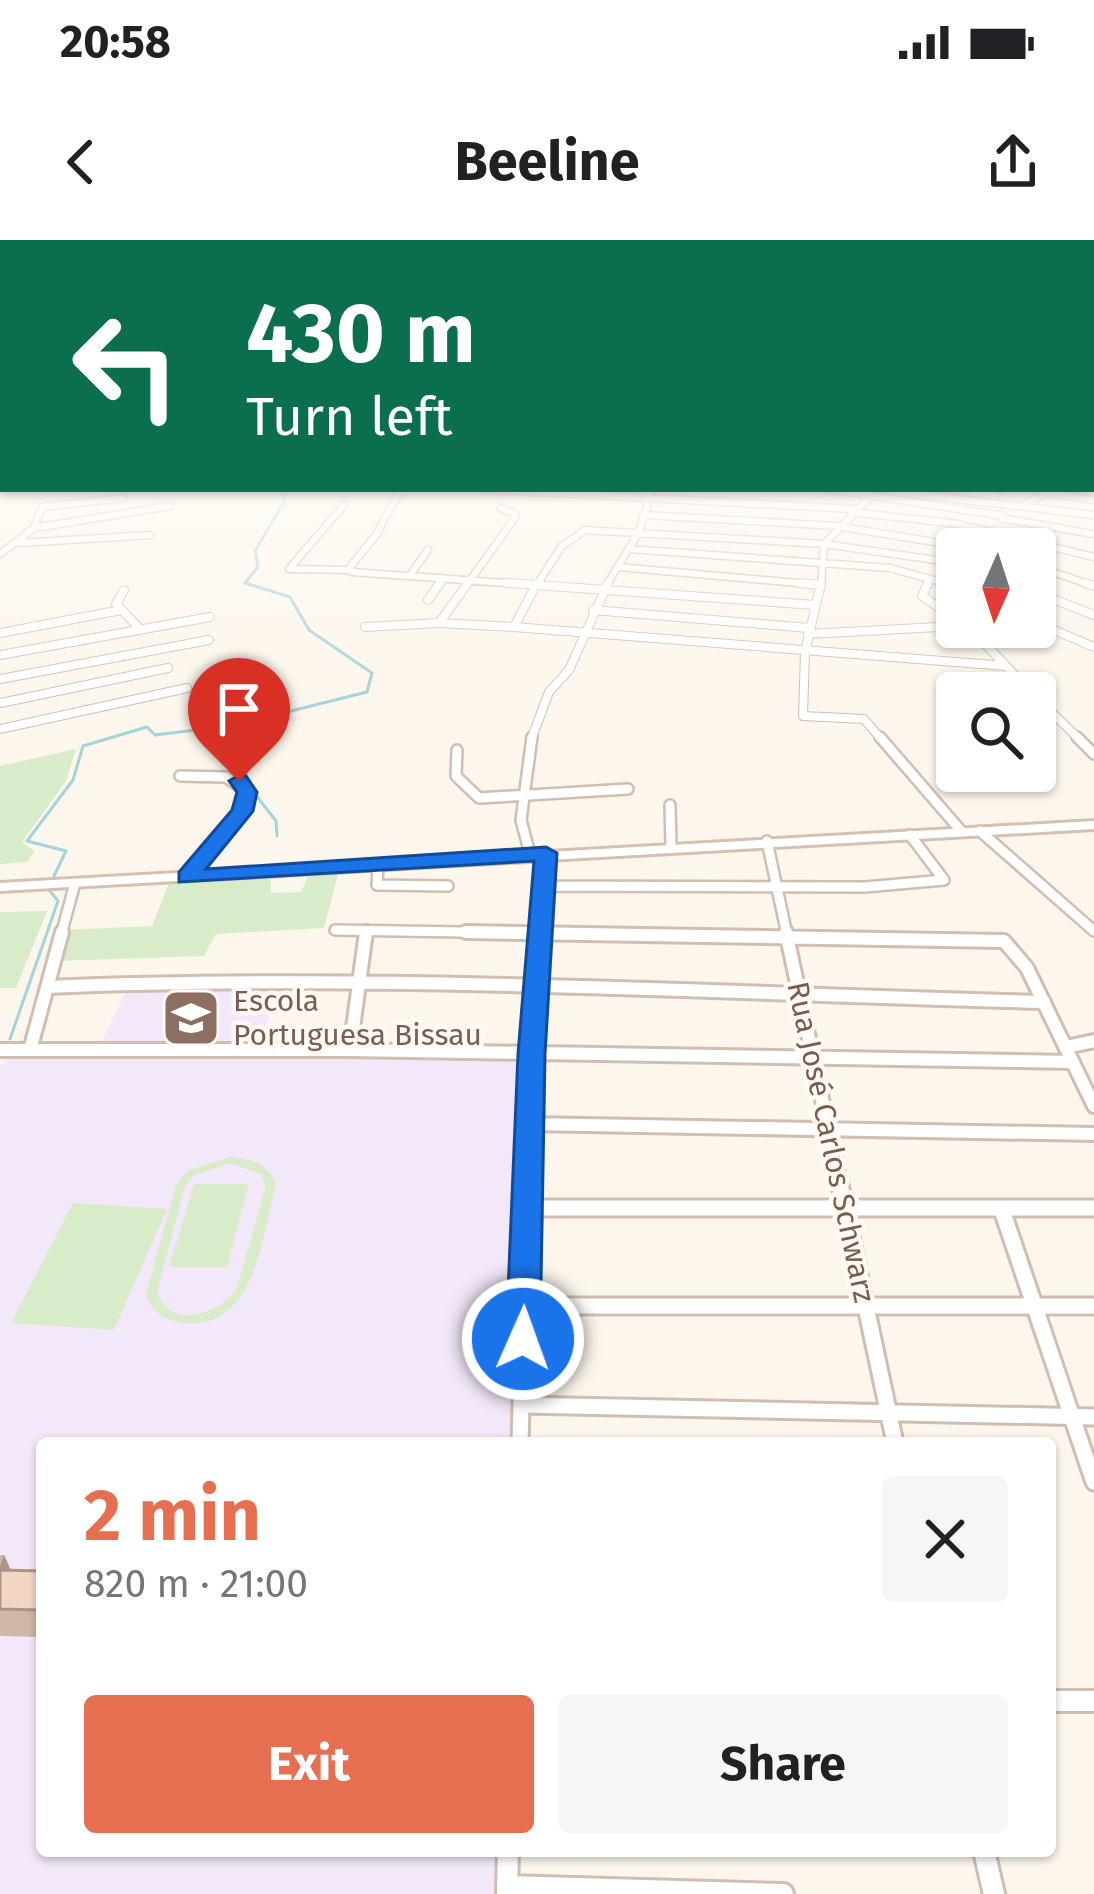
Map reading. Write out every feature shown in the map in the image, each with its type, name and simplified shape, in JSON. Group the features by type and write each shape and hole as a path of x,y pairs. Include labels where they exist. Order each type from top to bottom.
{"main road":[{"path":"0,887 1088,825"}],"street":[{"path":"0,554 21,540"},
{"path":"314,540 289,569 815,605"},
{"path":"350,570 369,540"},
{"path":"439,623 498,540"},
{"path":"514,627 571,540"},
{"path":"520,1437 531,1054 545,886 521,797 529,745 549,692 569,670 593,610 635,540"},
{"path":"765,540 936,558"},
{"path":"827,540 805,652 802,716 864,719 962,832"},
{"path":"1056,548 1094,557"},
{"path":"630,549 890,568 936,581"},
{"path":"410,575 428,550"},
{"path":"618,567 821,585"},
{"path":"1056,573 1094,586"},
{"path":"428,600 443,578"},
{"path":"930,579 922,596 936,607"},
{"path":"124,590 116,604 139,628"},
{"path":"1056,600 1094,615"},
{"path":"0,633 121,610"},
{"path":"593,610 808,631 936,624"},
{"path":"0,655 210,617"},
{"path":"365,627 439,623 514,627 1006,667"},
{"path":"1056,631 1094,647"},
{"path":"0,679 209,640"},
{"path":"988,648 1011,672"},
{"path":"0,703 169,668"},
{"path":"0,729 188,688"},
{"path":"1056,714 1089,743 1094,754"},
{"path":"457,750 456,776 475,796 628,789"},
{"path":"180,776 224,776 239,781 247,792 236,821 187,877"},
{"path":"670,805 671,846"},
{"path":"1088,825 1094,837"},
{"path":"980,831 1094,932"},
{"path":"545,886 865,887 944,880 910,835"},
{"name":"Rua José Carlos Schwarz","path":"767,842 894,1437"},
{"path":"378,866 377,885 448,886"},
{"path":"30,1050 74,883"},
{"path":"335,931 1004,941 1027,968 1094,1106"},
{"path":"350,1050 366,931"},
{"path":"47,987 141,983 536,988 1044,1002"},
{"path":"1066,1047 1094,1041"},
{"path":"0,1050 350,1050 1073,1062"},
{"path":"529,1124 1094,1135"},
{"path":"527,1208 1094,1208"},
{"path":"1002,1210 1094,1482"},
{"path":"524,1306 1094,1306"},
{"path":"521,1406 1094,1418"},
{"path":"1056,1701 1094,1701"},
{"path":"508,1857 507,1890 783,1894"},
{"path":"985,1857 994,1894"}],"shaded area":[{"name":"Escola Portuguesa Bissau","path":"128,987 278,989 259,1048 99,1047"},
{"path":"10,1056 526,1057 513,1437 36,1437 36,1857 499,1857 498,1894 0,1894 0,1067"}],"green space":[{"path":"76,749 66,781 22,842 35,851 27,862 0,864 0,766"},
{"path":"338,874 324,928 216,934 204,956 55,961 63,930 152,926 169,883 271,878 271,893 301,892 308,876"},
{"path":"47,911 16,988 0,988 0,912"},
{"path":"231,1157 258,1164 276,1184 251,1277 224,1313 204,1322 167,1319 154,1310 146,1294 176,1185 187,1171","holes":["230,1163 261,1174 266,1186 236,1291 206,1312 172,1312 157,1292 185,1186 194,1175"]},
{"path":"194,1184 249,1184 227,1267 169,1267"},
{"path":"73,1203 167,1209 114,1330 11,1323"}],"building":[{"path":"0,1570 36,1571 36,1610 0,1609"}],"waterway":[{"path":"54,876 66,851 27,841 73,780 83,746 147,727 155,735 235,725 367,692 372,673 309,630 290,597 245,583 258,567 255,551 261,540"},
{"path":"247,724 255,731 256,745 244,780 276,821 277,836"},
{"path":"10,1039 58,901 49,890"}],"place":[{"name":"Escola Portuguesa Bissau","path":"191,1018"}],"route":[{"path":"239,781 247,792 242,811 187,877 546,853 531,1054 523,1339"}]}
